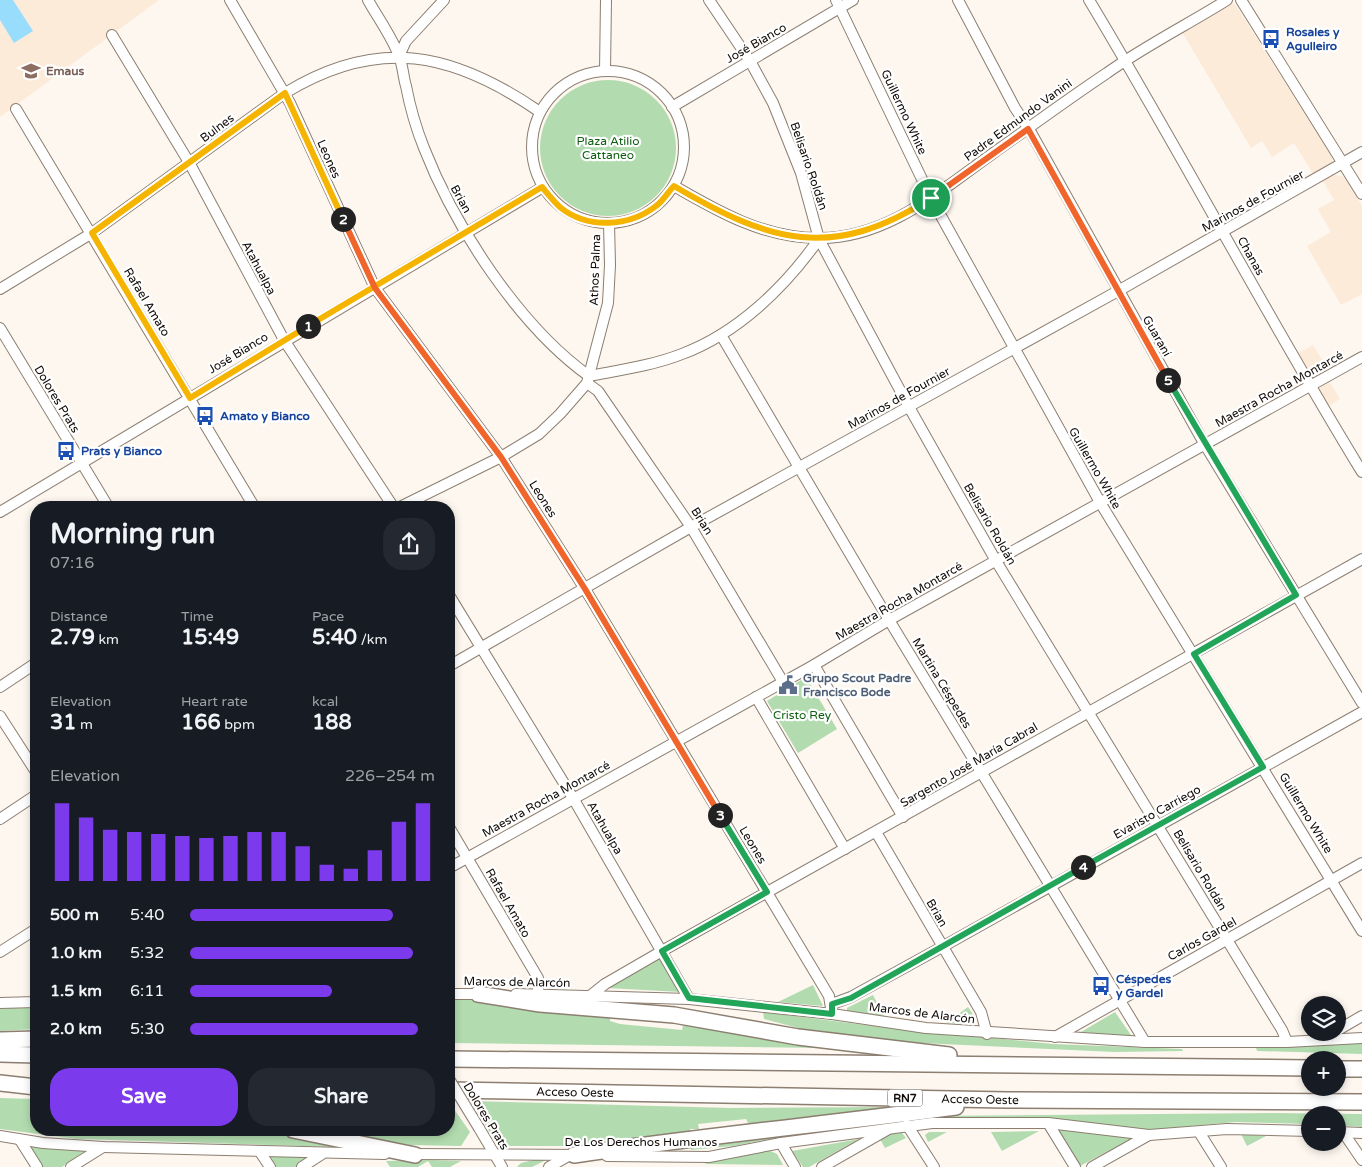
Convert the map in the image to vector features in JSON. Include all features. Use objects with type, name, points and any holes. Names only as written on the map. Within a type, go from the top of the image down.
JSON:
[{"type":"highway","points":[[478,994],[540,1004],[674,1015],[798,1037],[1005,1064]]},
{"type":"highway","points":[[0,1040],[30,1039]]},
{"type":"highway","points":[[0,1054],[30,1055]]},
{"type":"highway","points":[[455,1058],[1301,1068]]},
{"type":"highway","points":[[1346,1069],[1362,1069]]},
{"type":"highway","points":[[0,1082],[30,1084]]},
{"type":"highway","name":"Acceso Oeste","points":[[455,1090],[1007,1100],[1362,1102]]},
{"type":"highway","points":[[572,1155],[705,1136],[825,1124],[1007,1100]]},
{"type":"highway","points":[[323,1136],[415,1154]]},
{"type":"street","name":"Leones","points":[[230,0],[285,93],[375,288],[501,457],[585,589],[767,892],[832,1009]]},
{"type":"street","name":"Brian","points":[[368,0],[399,56],[410,103],[424,146],[445,196],[466,232],[502,284],[540,332],[588,380],[602,397],[691,527],[783,682]]},
{"type":"street","points":[[399,56],[406,41],[444,0]]},
{"type":"street","points":[[605,72],[606,0]]},
{"type":"street","name":"Belisario Roldán","points":[[709,0],[750,60],[773,103],[800,173],[819,238],[909,407],[996,561],[1282,1030],[1287,1042]]},
{"type":"street","name":"José Bianco","points":[[672,107],[839,4],[853,0]]},
{"type":"street","name":"Guaraní","points":[[958,0],[1014,108],[1028,129],[1205,445],[1362,702]]},
{"type":"street","name":"Chanas","points":[[1089,0],[1125,60],[1310,387],[1362,472]]},
{"type":"street","name":"Padre Edmundo Vanini","points":[[674,186],[734,219],[761,230],[790,236],[819,238],[876,227],[896,219],[931,198],[1125,60],[1227,0]]},
{"type":"street","points":[[1241,0],[1362,194]]},
{"type":"street","name":"Guillermo White","points":[[839,4],[931,198],[1100,504],[1194,654],[1362,931]]},
{"type":"street","name":"Atahualpa","points":[[112,35],[190,164],[284,340],[389,501]]},
{"type":"street","name":"Bulnes","points":[[0,289],[92,233],[190,164],[285,93],[305,81],[343,64],[399,56],[449,65],[469,72],[513,95],[540,112]]},
{"type":"street","points":[[605,72],[625,73],[643,80],[660,92],[672,107],[681,126],[684,146],[682,166],[674,186],[657,206],[634,219],[609,224],[583,220],[561,208],[542,187],[535,171],[531,151],[533,131],[540,112],[551,96],[567,83],[585,75],[605,72]]},
{"type":"street","name":"Rafael Amato","points":[[16,109],[251,501]]},
{"type":"street","name":"Marinos de Fournier","points":[[455,663],[691,527],[1118,292],[1362,152]]},
{"type":"street","name":"José Bianco","points":[[0,512],[542,187]]},
{"type":"street","name":"Athos Palma","points":[[588,380],[608,303],[610,265],[609,224]]},
{"type":"street","points":[[412,501],[501,457],[539,434],[560,414],[588,380],[683,354],[721,335],[750,315],[798,266],[819,238]]},
{"type":"street","name":"Dolores Prats","points":[[0,328],[105,501]]},
{"type":"street","name":"Martina Céspedes","points":[[721,335],[889,620],[1146,1042]]},
{"type":"street","name":"Maestra Rocha Montarcé","points":[[455,865],[675,740],[814,665],[889,620],[1362,357]]},
{"type":"street","name":"Sargento José María Cabral","points":[[590,996],[605,984],[662,951],[1362,558]]},
{"type":"street","name":"Atahualpa","points":[[455,605],[573,798],[689,998]]},
{"type":"street","points":[[814,665],[903,817]]},
{"type":"street","points":[[0,687],[30,667]]},
{"type":"street","points":[[756,697],[845,849]]},
{"type":"street","name":"Evaristo Carriego","points":[[832,1009],[1050,885],[1362,712]]},
{"type":"street","points":[[0,716],[30,763]]},
{"type":"street","points":[[0,819],[30,799]]},
{"type":"street","name":"Brian","points":[[876,832],[981,1012],[987,1034]]},
{"type":"street","name":"Rafael Amato","points":[[455,837],[538,978],[538,994]]},
{"type":"street","name":"Carlos Gardel","points":[[1055,1037],[1119,999],[1362,863]]},
{"type":"street","points":[[0,952],[30,933]]},
{"type":"street","name":"Marcos de Alarcón","points":[[455,994],[689,998],[832,1009],[926,1028],[987,1034],[1146,1042],[1306,1041]]},
{"type":"street","points":[[0,1003],[30,1002]]},
{"type":"street","points":[[1346,1025],[1362,1016]]},
{"type":"street","name":"Marcos de Alarcón","points":[[1346,1039],[1362,1038]]},
{"type":"street","name":"Dolores Prats","points":[[455,1089],[502,1167]]},
{"type":"street","points":[[1048,1123],[1075,1167]]},
{"type":"street","name":"De Los Derechos Humanos","points":[[0,1136],[20,1140],[103,1147],[322,1154],[494,1154],[646,1157],[709,1156],[780,1143],[907,1125],[1048,1123],[1149,1135],[1252,1129],[1301,1131]]},
{"type":"street","points":[[907,1125],[934,1167]]},
{"type":"street","points":[[822,1167],[892,1127]]},
{"type":"street","points":[[1199,1132],[1221,1167]]},
{"type":"street","points":[[1346,1132],[1362,1133]]},
{"type":"street","points":[[1092,1167],[1149,1135]]},
{"type":"street","points":[[20,1140],[37,1167]]},
{"type":"street","points":[[1346,1140],[1362,1160]]},
{"type":"street","points":[[780,1143],[795,1167]]},
{"type":"street","points":[[71,1167],[103,1147]]},
{"type":"street","points":[[260,1152],[270,1167]]},
{"type":"street","points":[[302,1167],[322,1154]]},
{"type":"street","points":[[549,1167],[572,1155]]},
{"type":"street","points":[[646,1157],[652,1167]]},
{"type":"shaded area","name":"Emaus","points":[[0,0],[159,0],[0,117]]},
{"type":"shaded area","points":[[1231,3],[1235,4],[1332,157],[1332,163],[1315,177],[1294,143],[1272,157],[1262,141],[1251,148],[1182,32]]},
{"type":"shaded area","points":[[1332,175],[1345,178],[1362,206],[1362,294],[1341,305],[1307,246],[1331,232],[1318,209],[1334,200],[1323,181]]},
{"type":"shaded area","points":[[1313,345],[1328,369],[1317,376],[1308,374],[1296,354]]},
{"type":"shaded area","points":[[1329,381],[1340,399],[1326,408],[1318,389]]},
{"type":"green space","name":"Plaza Atilio Cattaneo","points":[[608,80],[634,86],[656,100],[670,122],[676,148],[670,174],[656,196],[634,210],[608,216],[582,210],[560,196],[546,174],[540,148],[546,122],[560,100],[582,86]]},
{"type":"green space","name":"Cristo Rey","points":[[806,677],[837,729],[798,753],[767,701]]},
{"type":"green space","points":[[662,956],[681,992],[607,988]]},
{"type":"green space","points":[[813,985],[823,1006],[778,1002]]},
{"type":"green space","points":[[873,995],[884,1016],[847,1011],[847,1008]]},
{"type":"green space","points":[[455,998],[610,1015],[610,1021],[620,1024],[682,1030],[683,1025],[826,1045],[827,1048],[455,1043]]},
{"type":"green space","points":[[30,1006],[30,1029],[0,1031],[0,1007]]},
{"type":"green space","points":[[968,1007],[974,1016],[968,1024],[946,1023]]},
{"type":"green space","points":[[763,1012],[873,1026],[1053,1044],[1182,1049],[1183,1051],[1115,1052],[876,1041],[825,1035],[764,1019]]},
{"type":"green space","points":[[1115,1012],[1133,1038],[1081,1032]]},
{"type":"green space","points":[[1362,1043],[1362,1054],[1346,1054],[1346,1051],[1257,1051],[1256,1048]]},
{"type":"green space","points":[[0,1098],[30,1099],[30,1133],[0,1129]]},
{"type":"green space","points":[[471,1101],[731,1108],[887,1107],[887,1110],[750,1127],[746,1119],[698,1124],[699,1129],[690,1129],[691,1134],[572,1146],[498,1146]]},
{"type":"green space","points":[[455,1111],[470,1132],[461,1146],[410,1145],[351,1136],[455,1136]]},
{"type":"green space","points":[[1301,1113],[1301,1124],[1235,1122],[1149,1130],[1049,1119],[993,1117],[927,1119],[815,1131],[733,1146],[691,1150],[691,1148],[749,1135],[917,1116]]},
{"type":"green space","points":[[1346,1114],[1362,1114],[1362,1127],[1346,1126]]},
{"type":"green space","points":[[1058,1128],[1133,1138],[1080,1166]]},
{"type":"green space","points":[[1039,1131],[1002,1151],[991,1132]]},
{"type":"green space","points":[[929,1132],[947,1132],[928,1142],[925,1135]]},
{"type":"green space","points":[[893,1133],[902,1133],[906,1138],[885,1148],[880,1139]]},
{"type":"green space","points":[[1241,1134],[1266,1136],[1247,1146]]},
{"type":"green space","points":[[54,1136],[310,1136],[365,1148],[77,1139]]},
{"type":"green space","points":[[859,1139],[809,1167],[803,1167],[792,1151]]},
{"type":"green space","points":[[23,1144],[85,1151],[62,1167],[39,1167]]},
{"type":"green space","points":[[768,1150],[777,1154],[783,1165],[705,1164],[709,1159]]},
{"type":"green space","points":[[265,1155],[312,1157],[296,1167],[273,1167]]},
{"type":"green space","points":[[428,1160],[461,1161],[450,1167],[432,1167],[428,1161],[418,1167],[390,1167],[386,1161]]},
{"type":"green space","points":[[533,1160],[546,1160],[532,1167],[517,1167],[521,1163]]},
{"type":"water","points":[[0,0],[13,0],[33,31],[14,43],[0,20]]},
{"type":"place","name":"Rosales y Agulleiro","points":[[1271,39]]},
{"type":"place","name":"Emaus","points":[[31,71]]},
{"type":"place","name":"Amato y Bianco","points":[[205,416]]},
{"type":"place","name":"Prats y Bianco","points":[[66,451]]},
{"type":"place","name":"Grupo Scout Padre Francisco Bode","points":[[788,685]]},
{"type":"place","name":"Céspedes y Gardel","points":[[1101,986]]},
{"type":"route","points":[[931,198],[896,219],[876,227],[856,233],[819,238],[790,236],[761,230],[734,219],[674,186],[657,206],[634,219],[609,224],[583,220],[561,208],[542,187],[482,222],[375,288],[359,298],[284,340],[190,398],[92,233],[190,164],[285,93],[375,288],[501,457],[585,589],[767,892],[662,951],[689,998],[832,1014],[832,1004],[851,998],[942,948],[1050,885],[1263,767],[1194,654],[1296,595],[1205,445],[1028,129],[931,198]]}]
